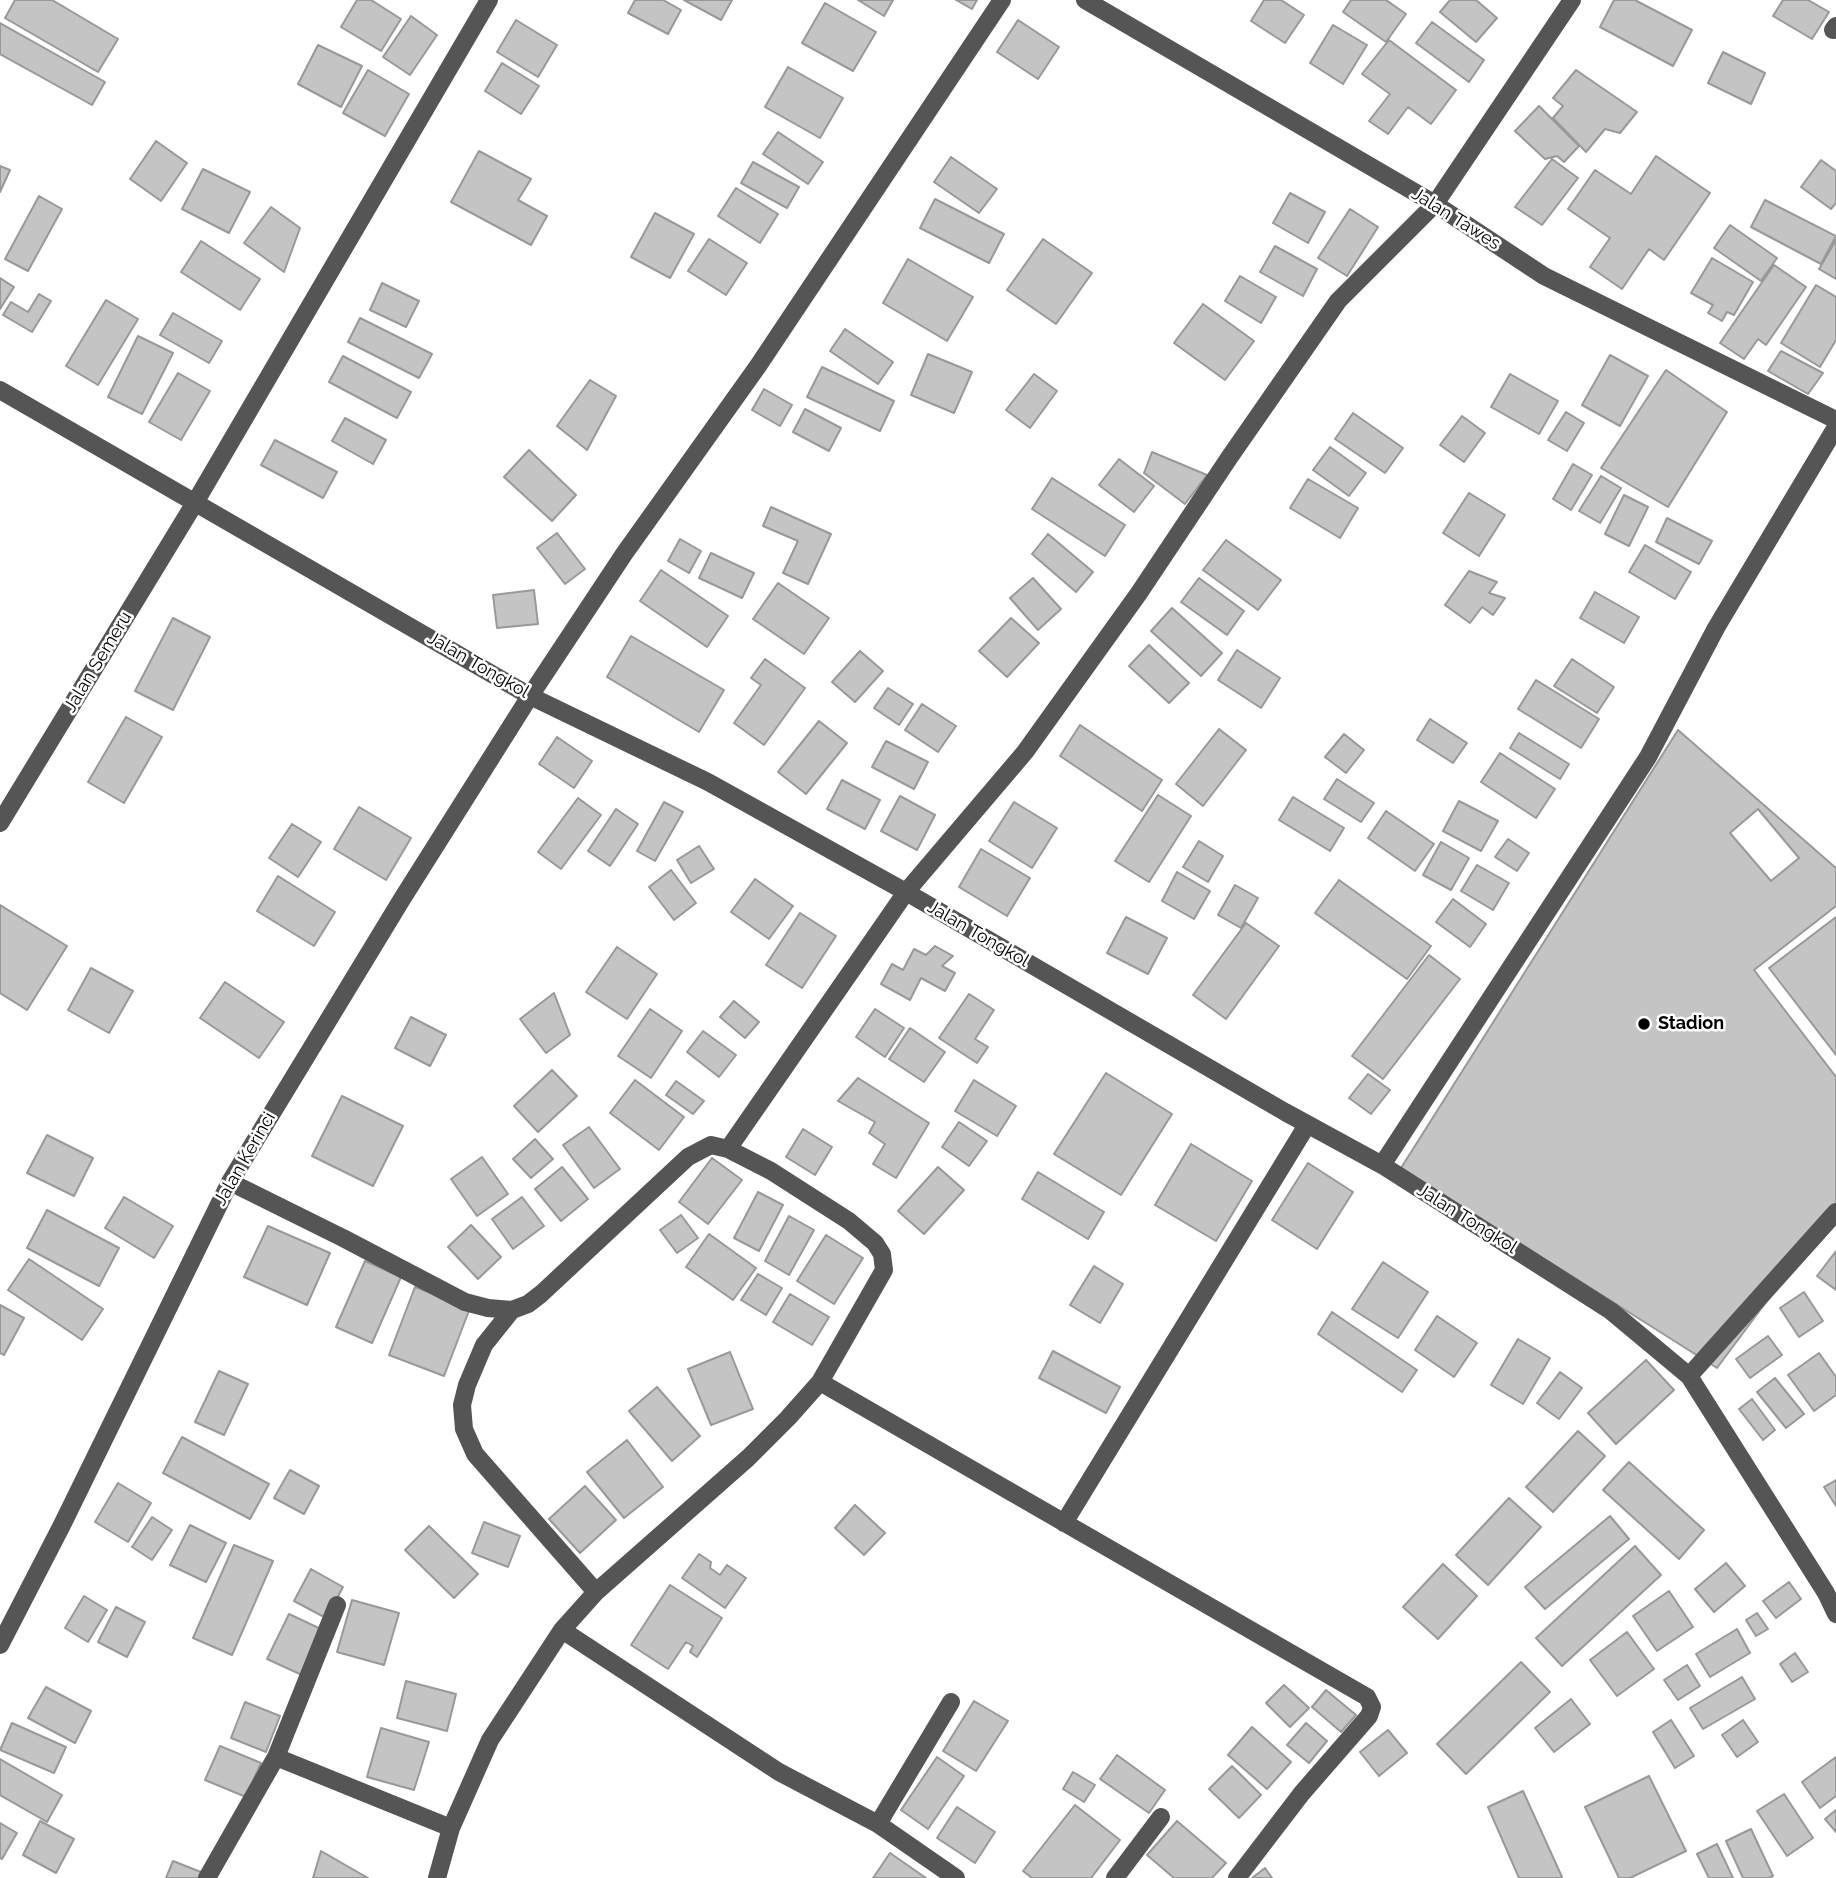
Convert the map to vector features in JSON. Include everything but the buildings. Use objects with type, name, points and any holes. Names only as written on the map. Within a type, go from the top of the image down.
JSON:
[{"type":"street","name":"Jalan Semeru","points":[[0,823],[196,501],[489,0]]},
{"type":"street","name":"Jalan Kerinci","points":[[0,1645],[62,1525],[230,1182],[530,696],[624,554],[758,366],[1002,0]]},
{"type":"street","name":"Jalan Tawes","points":[[1085,0],[1435,204],[1544,276],[1836,420]]},
{"type":"street","points":[[728,1149],[906,892],[1025,752],[1139,593],[1338,300],[1435,204],[1572,0]]},
{"type":"street","name":"Jalan Tongkol","points":[[0,390],[530,696],[708,782],[906,892],[1307,1125],[1382,1165],[1611,1311],[1689,1376],[1831,1591],[1836,1614]]},
{"type":"street","points":[[1382,1165],[1648,757],[1716,628],[1836,427]]},
{"type":"street","points":[[1064,1524],[1307,1125]]},
{"type":"street","points":[[230,1182],[465,1302],[488,1308],[512,1310],[528,1304],[688,1157],[711,1145],[728,1149],[771,1171],[849,1221],[875,1242],[882,1254],[884,1270],[820,1382],[748,1458],[596,1592],[562,1630],[490,1740],[451,1828],[437,1878]]},
{"type":"street","points":[[1689,1376],[1836,1212]]},
{"type":"street","points":[[512,1310],[484,1345],[467,1385],[461,1405],[464,1429],[475,1454],[596,1592]]},
{"type":"street","points":[[820,1382],[1367,1697],[1372,1707],[1368,1716],[1302,1793],[1237,1878]]},
{"type":"street","points":[[207,1878],[276,1757],[337,1605]]},
{"type":"street","points":[[562,1630],[779,1772],[878,1824],[956,1878]]},
{"type":"street","points":[[878,1824],[951,1702]]},
{"type":"street","points":[[276,1757],[451,1828]]},
{"type":"street","points":[[1115,1878],[1161,1817]]},
{"type":"place","name":"Stadion","points":[[1644,1024]]}]
